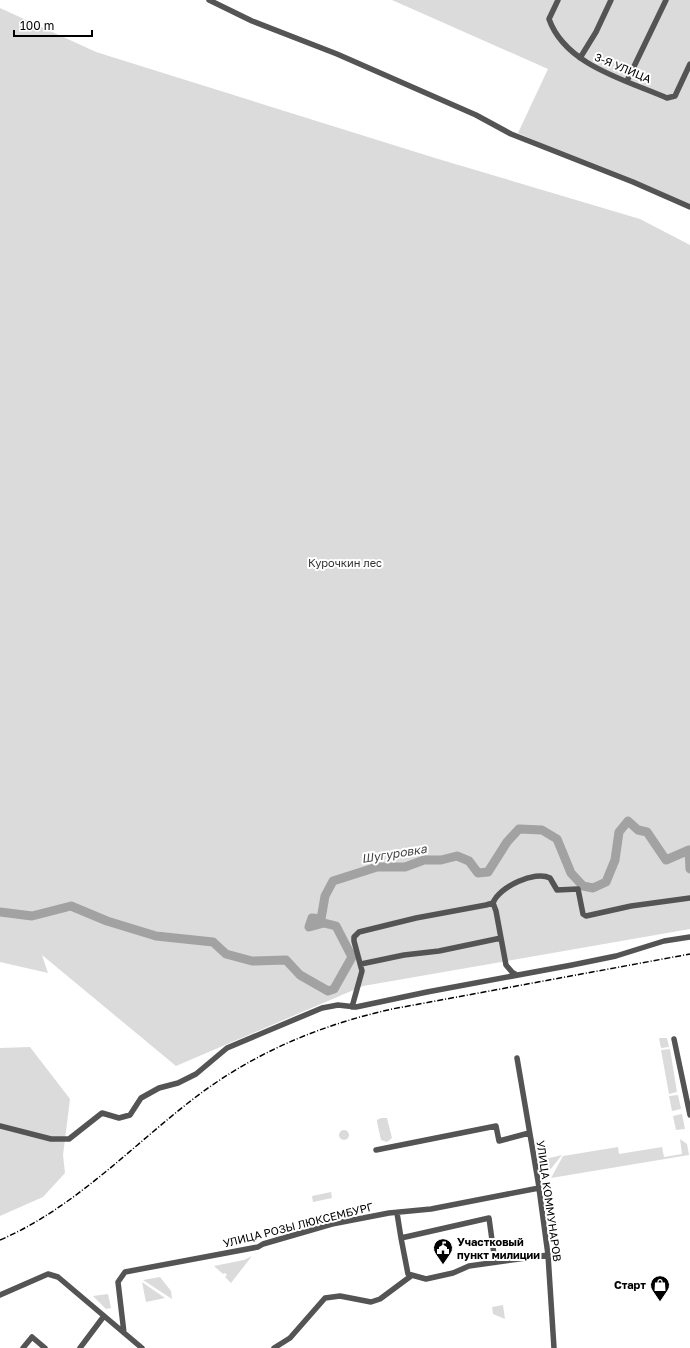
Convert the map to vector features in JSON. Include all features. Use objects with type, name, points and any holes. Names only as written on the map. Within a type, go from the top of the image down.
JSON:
[{"type":"street","points":[[209,0],[252,21],[337,54],[476,115],[511,134],[633,182],[690,207]]},
{"type":"street","name":"3-Я УЛИЦА","points":[[558,0],[549,19],[554,32],[570,50],[588,64],[667,98],[675,96],[690,64]]},
{"type":"street","points":[[580,58],[596,32],[611,0]]},
{"type":"street","points":[[627,80],[666,0]]},
{"type":"street","points":[[517,975],[506,965],[492,903],[497,894],[509,886],[531,878],[543,876],[550,878],[557,890],[578,889],[583,914],[586,916],[631,906],[690,898]]},
{"type":"street","points":[[352,1007],[362,971],[354,941],[354,937],[359,932],[416,918],[492,903]]},
{"type":"street","points":[[0,1126],[51,1139],[69,1139],[102,1113],[119,1118],[130,1115],[141,1098],[159,1088],[178,1083],[196,1074],[227,1048],[322,1008],[338,1005],[352,1007],[616,956],[664,941],[690,937]]},
{"type":"street","points":[[361,964],[404,955],[439,951],[501,938]]},
{"type":"street","points":[[674,1039],[690,1115]]},
{"type":"street","name":"УЛИЦА КОММУНАРОВ","points":[[517,1058],[539,1188],[548,1254],[554,1348]]},
{"type":"street","points":[[376,1150],[496,1126],[499,1141],[529,1133]]},
{"type":"street","name":"УЛИЦА РОЗЫ ЛЮКСЕМБУРГ","points":[[124,1332],[118,1282],[125,1272],[258,1247],[263,1244],[332,1224],[397,1212],[431,1209],[539,1188]]},
{"type":"street","points":[[397,1212],[406,1271],[411,1276],[426,1279],[453,1273],[469,1266],[548,1254]]},
{"type":"street","points":[[401,1238],[489,1218],[495,1262]]},
{"type":"street","points":[[0,1295],[6,1291],[48,1274],[58,1277],[142,1348]]},
{"type":"street","points":[[274,1348],[290,1338],[325,1298],[340,1296],[371,1302],[380,1299],[411,1276]]},
{"type":"street","points":[[80,1348],[104,1316]]},
{"type":"street","points":[[23,1348],[32,1337],[45,1348]]},
{"type":"green space","points":[[392,0],[690,0],[690,209],[518,133],[548,69]]},
{"type":"green space","name":"Курочкин лес","points":[[0,8],[96,52],[435,158],[640,219],[690,245],[690,929],[363,986],[176,1066],[42,955],[48,973],[0,962]]},
{"type":"green space","points":[[659,1038],[667,1038],[669,1047],[661,1048]]},
{"type":"green space","points":[[30,1047],[70,1099],[63,1155],[65,1173],[43,1197],[0,1216],[0,1048]]},
{"type":"green space","points":[[670,1049],[677,1092],[669,1094],[661,1050]]},
{"type":"green space","points":[[678,1095],[681,1109],[672,1111],[669,1096]]},
{"type":"green space","points":[[682,1114],[685,1129],[676,1130],[673,1116]]},
{"type":"green space","points":[[387,1118],[392,1138],[387,1142],[381,1140],[377,1120]]},
{"type":"green space","points":[[342,1130],[346,1130],[348,1131],[348,1139],[342,1140],[339,1137],[339,1133]]},
{"type":"green space","points":[[680,1139],[687,1144],[689,1155],[551,1178],[563,1156],[618,1147],[619,1154],[662,1147],[664,1157],[682,1154]]},
{"type":"green space","points":[[562,1155],[546,1175],[542,1176],[541,1160]]},
{"type":"green space","points":[[331,1192],[332,1198],[313,1202],[312,1196]]},
{"type":"green space","points":[[333,1217],[333,1220],[337,1219],[337,1223],[313,1227],[312,1221]]},
{"type":"green space","points":[[252,1256],[231,1283],[225,1277],[227,1275],[225,1273],[223,1274],[214,1266],[244,1260]]},
{"type":"green space","points":[[160,1277],[171,1291],[172,1299],[143,1280]]},
{"type":"green space","points":[[142,1282],[165,1298],[146,1302]]},
{"type":"green space","points":[[108,1294],[111,1308],[106,1309],[93,1296]]},
{"type":"green space","points":[[503,1305],[505,1319],[493,1314],[492,1307]]},
{"type":"waterway","name":"Шугуровка","points":[[0,912],[32,916],[71,906],[107,921],[156,936],[213,942],[226,954],[252,961],[286,960],[300,975],[328,991],[334,989],[352,957],[336,926],[324,923],[309,927],[312,918],[321,919],[325,896],[333,881],[377,867],[405,867],[424,860],[441,860],[457,856],[469,861],[478,873],[488,872],[507,842],[519,829],[542,830],[557,839],[571,873],[583,886],[593,888],[606,882],[615,860],[619,832],[628,821],[638,830],[647,832],[666,860],[689,850],[690,869]]},
{"type":"railway","points":[[0,1240],[26,1227],[75,1196],[165,1121],[211,1086],[235,1070],[284,1044],[337,1024],[392,1009],[690,954]]},
{"type":"place","name":"Участковый пункт милиции","points":[[443,1265]]},
{"type":"place","name":"Старт","points":[[660,1302]]}]
